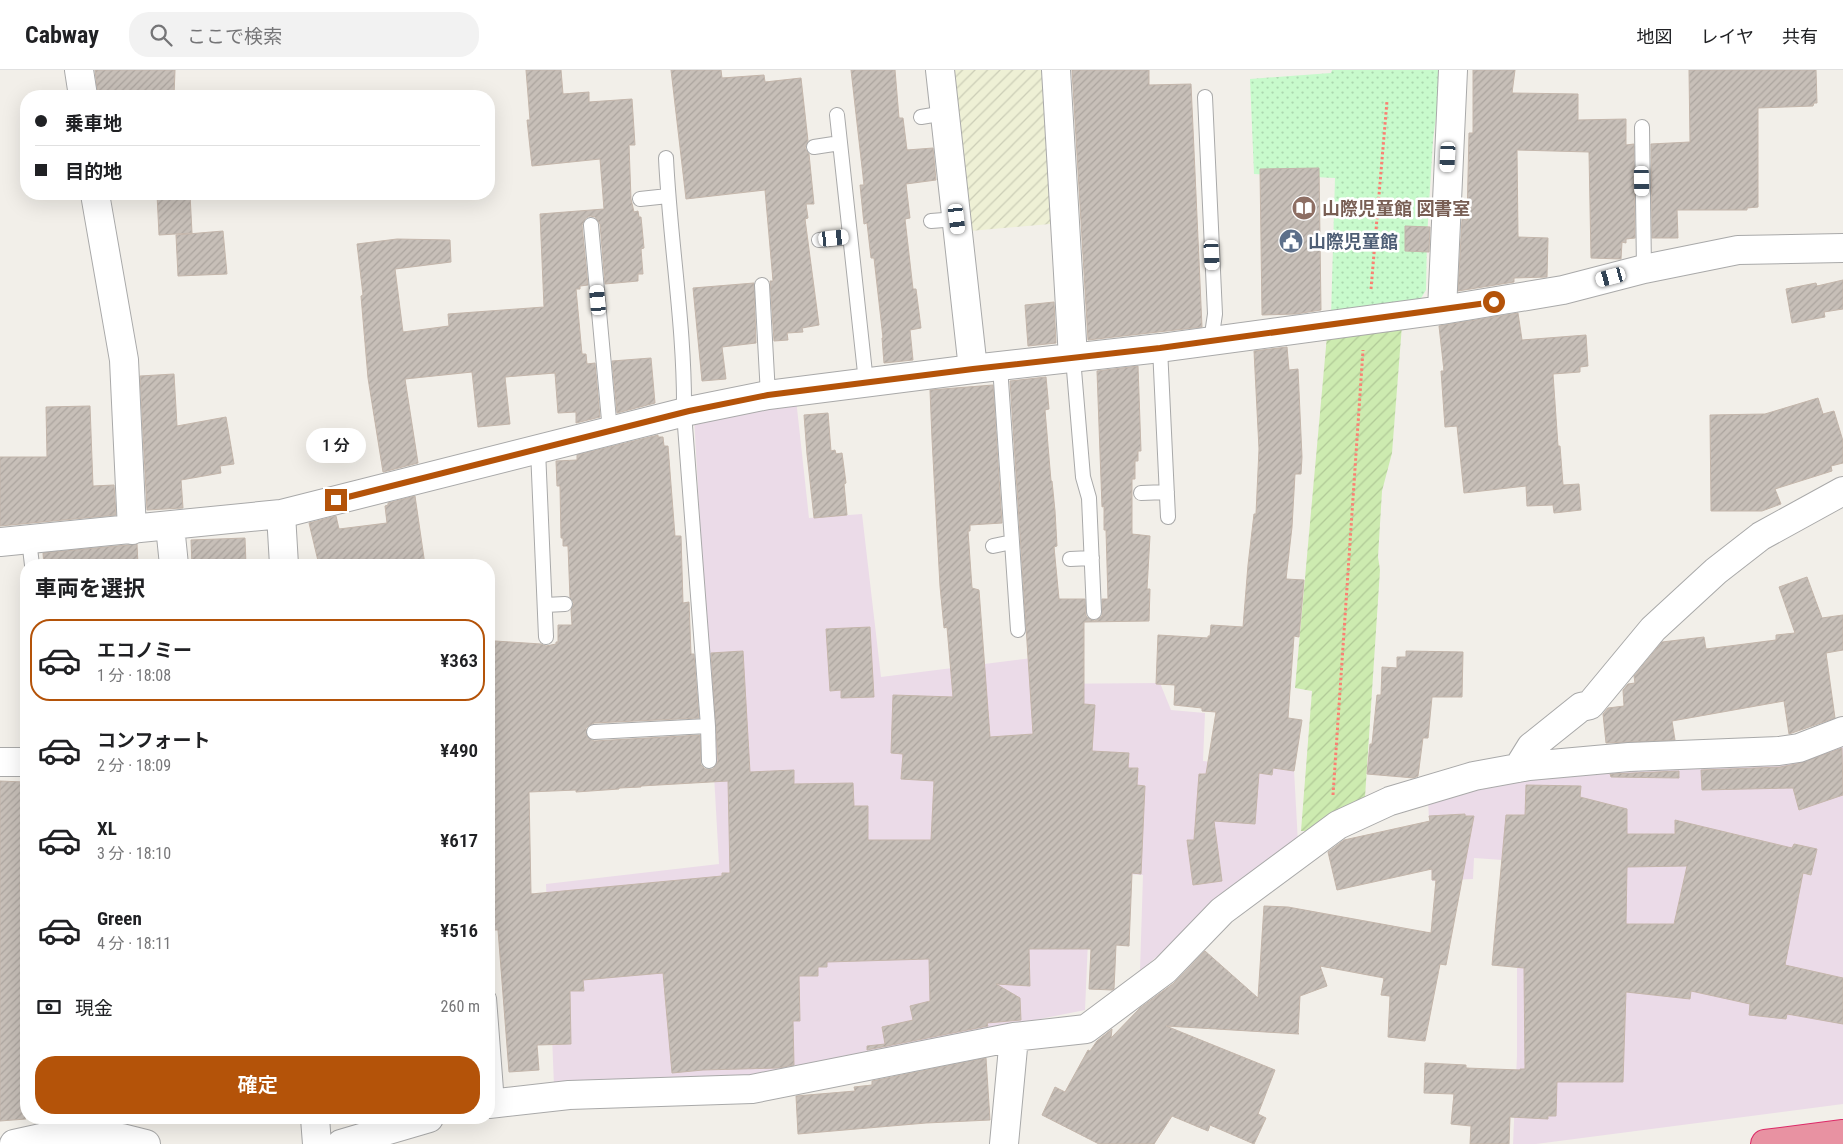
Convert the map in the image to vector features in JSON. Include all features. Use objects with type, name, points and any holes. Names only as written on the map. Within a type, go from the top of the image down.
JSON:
[{"type":"highway","points":[[1766,1144],[1843,1134]]},
{"type":"street","points":[[79,70],[81,90]]},
{"type":"street","points":[[940,70],[933,115],[944,220],[973,369]]},
{"type":"street","points":[[1056,70],[1073,358]]},
{"type":"street","points":[[1442,310],[1453,70]]},
{"type":"street","points":[[96,200],[124,360],[132,530]]},
{"type":"street","points":[[0,542],[30,552],[132,530],[281,514],[610,431],[768,395],[1160,348],[1442,310],[1563,290],[1644,269],[1738,250],[1843,248]]},
{"type":"street","points":[[1518,768],[1531,747],[1581,707],[1590,705],[1653,629],[1716,571],[1761,536],[1843,491]]},
{"type":"street","points":[[281,514],[284,559]]},
{"type":"street","points":[[170,526],[173,559]]},
{"type":"street","points":[[495,1103],[569,1095],[752,1089],[1014,1037],[1086,1029],[1164,970],[1222,911],[1338,825],[1390,801],[1474,776],[1518,768],[1629,757],[1779,751],[1799,748],[1843,731]]},
{"type":"street","points":[[0,762],[20,762]]},
{"type":"street","points":[[1004,1144],[1014,1037]]},
{"type":"street","points":[[315,1124],[317,1144]]},
{"type":"street","points":[[341,1144],[409,1124]]},
{"type":"street","points":[[14,1144],[60,1125],[73,1131],[122,1138],[146,1144]]},
{"type":"lane","points":[[1205,97],[1215,314],[1211,341]]},
{"type":"lane","points":[[837,115],[866,382]]},
{"type":"lane","points":[[1642,127],[1644,269]]},
{"type":"lane","points":[[814,147],[840,143]]},
{"type":"lane","points":[[666,158],[669,278],[685,376],[684,413],[708,726],[709,761]]},
{"type":"lane","points":[[640,199],[668,196]]},
{"type":"lane","points":[[591,225],[610,431]]},
{"type":"lane","points":[[819,240],[850,237]]},
{"type":"lane","points":[[762,285],[768,395]]},
{"type":"lane","points":[[1160,348],[1168,517]]},
{"type":"lane","points":[[1073,358],[1083,477],[1089,498],[1094,612]]},
{"type":"lane","points":[[1000,366],[1018,630]]},
{"type":"lane","points":[[538,450],[546,637]]},
{"type":"lane","points":[[1141,493],[1167,492]]},
{"type":"lane","points":[[993,546],[1012,542]]},
{"type":"lane","points":[[1070,558],[1092,558]]},
{"type":"lane","points":[[545,605],[565,604]]},
{"type":"lane","points":[[594,732],[708,726]]},
{"type":"path","points":[[1338,825],[1332,806],[1366,320],[1387,101]]},
{"type":"shaded area","points":[[796,399],[809,518],[862,514],[881,677],[1032,658],[1034,684],[1160,683],[1171,710],[1205,713],[1203,761],[1294,770],[1298,843],[1235,889],[1140,971],[1143,875],[1091,872],[1085,1010],[760,1075],[554,1086],[546,884],[719,864],[694,417]]},
{"type":"shaded area","points":[[1843,740],[1843,1104],[1536,1144],[1513,1144],[1517,1056],[1517,861],[1474,858],[1473,879],[1432,881],[1428,799],[1472,784]]},
{"type":"green space","points":[[953,70],[1043,70],[1050,224],[970,231]]},
{"type":"green space","points":[[1332,70],[1442,70],[1433,140],[1426,290],[1418,303],[1331,316],[1335,178],[1254,174],[1250,79],[1331,73]]},
{"type":"green space","points":[[1402,325],[1392,453],[1382,491],[1378,557],[1380,570],[1365,797],[1329,815],[1308,831],[1301,831],[1312,691],[1295,688],[1327,336]]},
{"type":"building","points":[[95,70],[175,70],[174,90],[97,90]]},
{"type":"building","points":[[526,70],[561,70],[563,94],[589,92],[589,102],[632,99],[635,145],[629,145],[631,199],[634,212],[638,211],[639,217],[641,217],[644,248],[641,249],[643,274],[638,274],[638,281],[605,284],[600,224],[595,217],[590,216],[586,218],[582,225],[588,285],[580,286],[580,289],[576,289],[582,354],[586,354],[587,364],[595,363],[600,417],[576,423],[576,412],[558,413],[555,373],[505,377],[510,424],[478,427],[472,372],[405,379],[418,463],[383,472],[368,378],[361,296],[363,295],[357,244],[397,239],[450,240],[451,262],[395,269],[403,332],[449,326],[448,314],[544,307],[540,214],[604,209],[600,159],[532,166],[527,120],[530,120]]},
{"type":"building","points":[[671,70],[721,70],[722,78],[764,75],[765,82],[801,78],[808,141],[805,148],[809,154],[814,204],[806,204],[808,218],[805,219],[819,325],[802,328],[803,332],[787,333],[788,340],[774,341],[770,281],[773,281],[765,190],[686,199]]},
{"type":"building","points":[[851,70],[895,70],[899,118],[903,118],[907,150],[933,148],[936,180],[906,184],[910,218],[905,219],[913,289],[916,289],[921,328],[910,330],[913,360],[884,363],[874,258],[871,258],[867,223],[864,224],[860,185],[864,185]]},
{"type":"building","points":[[1072,70],[1149,70],[1149,85],[1191,84],[1202,327],[1088,340]]},
{"type":"building","points":[[1473,70],[1515,70],[1512,93],[1578,94],[1578,120],[1626,119],[1626,145],[1634,144],[1635,238],[1626,239],[1626,243],[1622,242],[1621,259],[1591,258],[1589,152],[1517,150],[1518,237],[1548,238],[1547,277],[1514,278],[1514,282],[1458,291],[1462,219],[1467,220],[1469,133],[1473,133]]},
{"type":"building","points":[[1689,70],[1816,70],[1817,103],[1814,103],[1813,106],[1758,108],[1758,207],[1747,208],[1747,210],[1677,210],[1678,238],[1652,238],[1651,144],[1690,142]]},
{"type":"building","name":"山際児童館","points":[[1319,168],[1321,310],[1296,314],[1262,315],[1260,169]]},
{"type":"building","points":[[157,200],[190,200],[192,233],[159,235]]},
{"type":"building","points":[[1405,226],[1430,227],[1429,252],[1405,251]]},
{"type":"building","points":[[223,231],[227,274],[178,276],[176,235]]},
{"type":"building","points":[[1843,280],[1843,309],[1824,312],[1825,317],[1792,323],[1786,289],[1816,283],[1817,286]]},
{"type":"building","points":[[754,283],[756,343],[722,347],[726,379],[702,381],[693,288]]},
{"type":"building","points":[[1054,302],[1056,343],[1028,346],[1025,305]]},
{"type":"building","points":[[1518,313],[1522,340],[1586,335],[1588,366],[1580,367],[1580,372],[1553,374],[1563,485],[1579,484],[1581,510],[1554,513],[1553,505],[1527,506],[1526,486],[1464,493],[1457,426],[1445,427],[1441,371],[1444,371],[1439,326]]},
{"type":"building","points":[[1287,347],[1289,370],[1298,369],[1302,457],[1301,474],[1295,474],[1292,527],[1286,579],[1304,580],[1299,637],[1294,636],[1288,718],[1302,720],[1294,771],[1273,768],[1272,775],[1259,773],[1255,824],[1214,821],[1222,881],[1193,885],[1187,840],[1194,840],[1199,774],[1206,774],[1216,712],[1202,711],[1202,708],[1174,705],[1175,685],[1156,684],[1158,635],[1208,638],[1211,625],[1243,627],[1248,565],[1254,514],[1256,514],[1259,449],[1254,351]]},
{"type":"building","points":[[651,358],[655,403],[617,413],[612,361]]},
{"type":"building","points":[[1138,366],[1141,451],[1138,451],[1138,461],[1135,461],[1135,479],[1132,479],[1132,534],[1150,536],[1147,589],[1150,589],[1149,621],[1084,622],[1084,704],[1095,705],[1092,751],[1129,753],[1128,768],[1138,768],[1137,785],[1145,786],[1141,874],[1132,873],[1129,946],[1116,945],[1114,989],[1089,989],[1091,949],[1029,949],[1030,986],[996,984],[1020,998],[1021,1020],[987,1023],[988,1026],[867,1050],[867,1046],[885,1044],[882,1027],[913,1020],[910,1006],[930,1001],[929,959],[827,962],[827,967],[818,967],[818,976],[799,976],[800,1021],[793,1021],[794,1065],[779,1068],[703,1070],[672,1073],[663,973],[583,980],[584,991],[570,991],[571,1044],[537,1045],[539,1070],[509,1072],[498,930],[495,930],[495,641],[541,644],[546,646],[556,644],[558,642],[558,625],[572,625],[571,610],[574,603],[570,598],[568,546],[563,546],[563,538],[561,538],[560,486],[557,486],[556,461],[577,460],[577,455],[658,435],[658,437],[663,437],[664,446],[668,446],[675,536],[681,536],[683,603],[689,602],[691,654],[694,654],[699,718],[594,723],[586,728],[587,737],[594,741],[700,735],[701,765],[705,769],[713,769],[718,761],[711,653],[743,651],[750,772],[794,770],[794,784],[853,783],[854,806],[868,806],[868,840],[931,840],[934,781],[901,779],[903,754],[891,753],[893,695],[953,697],[947,627],[944,628],[940,586],[930,390],[993,385],[1002,523],[970,525],[970,531],[968,531],[972,588],[979,590],[990,737],[1033,734],[1010,381],[1046,377],[1049,409],[1045,410],[1055,511],[1057,546],[1054,547],[1059,599],[1085,599],[1086,616],[1095,621],[1102,616],[1102,599],[1108,599],[1106,530],[1104,530],[1104,506],[1102,507],[1097,371]],"holes":[[[728,781],[730,873],[722,873],[722,876],[531,894],[529,792],[576,790],[576,792]]]},
{"type":"building","points":[[174,374],[177,426],[226,417],[234,464],[220,466],[221,473],[181,480],[183,508],[147,510],[140,376]]},
{"type":"building","points":[[1818,398],[1823,414],[1834,411],[1843,441],[1843,463],[1831,466],[1832,471],[1775,489],[1781,504],[1762,511],[1711,511],[1710,415],[1765,414]]},
{"type":"building","points":[[90,406],[93,486],[114,485],[116,515],[0,526],[0,457],[47,457],[46,407]]},
{"type":"building","points":[[828,413],[831,451],[835,450],[836,454],[842,453],[846,483],[844,484],[847,515],[814,518],[804,415]]},
{"type":"building","points":[[415,496],[424,559],[318,559],[309,523],[336,516],[339,529],[387,523],[385,506],[388,503]]},
{"type":"building","points":[[245,538],[246,559],[192,559],[191,540]]},
{"type":"building","points":[[137,544],[138,559],[44,559],[43,553]]},
{"type":"building","points":[[1807,577],[1822,618],[1843,615],[1843,650],[1826,653],[1835,718],[1789,734],[1784,701],[1672,721],[1675,740],[1606,743],[1603,714],[1608,708],[1624,706],[1623,690],[1628,684],[1635,683],[1634,676],[1662,642],[1704,637],[1706,649],[1776,640],[1776,635],[1795,633],[1779,587]]},
{"type":"building","points":[[870,627],[874,697],[841,698],[841,690],[830,691],[826,629]]},
{"type":"building","points":[[1406,651],[1463,652],[1462,697],[1432,697],[1428,738],[1423,738],[1418,776],[1414,778],[1367,774],[1377,695],[1381,695],[1382,667],[1397,668],[1397,657],[1406,657]]},
{"type":"building","points":[[1842,748],[1843,795],[1799,810],[1793,788],[1702,790],[1701,770],[1780,767],[1801,763]]},
{"type":"building","points":[[1679,771],[1679,778],[1611,777],[1610,774]]},
{"type":"building","points":[[0,781],[20,782],[20,1119],[0,1121]]},
{"type":"building","points":[[1526,785],[1581,786],[1580,797],[1627,809],[1627,834],[1675,834],[1675,820],[1792,848],[1794,844],[1817,849],[1811,875],[1803,873],[1785,965],[1843,978],[1843,1024],[1787,1014],[1786,1019],[1749,1015],[1750,1004],[1691,991],[1690,999],[1626,992],[1623,1082],[1557,1082],[1556,1116],[1548,1116],[1548,1119],[1510,1117],[1509,1144],[1470,1144],[1471,1126],[1451,1124],[1454,1094],[1424,1093],[1425,1063],[1466,1065],[1466,1068],[1525,1069],[1524,968],[1492,965],[1506,815],[1525,815]],"holes":[[[1687,866],[1674,924],[1626,924],[1627,867]]]},
{"type":"building","points":[[1465,814],[1465,816],[1474,816],[1446,965],[1440,964],[1425,1041],[1388,1037],[1390,996],[1381,995],[1384,978],[1320,966],[1327,986],[1300,996],[1299,1034],[1166,1026],[1275,1070],[1258,1114],[1266,1118],[1254,1144],[1210,1125],[1208,1131],[1172,1116],[1154,1144],[1099,1144],[1042,1115],[1055,1087],[1065,1092],[1088,1050],[1090,1051],[1097,1041],[1112,1029],[1111,1038],[1140,1008],[1174,983],[1205,951],[1258,998],[1264,906],[1288,907],[1431,933],[1436,880],[1432,880],[1432,869],[1337,890],[1328,852],[1344,840],[1430,821],[1429,816]]},
{"type":"building","points":[[986,1058],[990,1120],[926,1123],[798,1134],[796,1096],[855,1091],[854,1087],[872,1085],[872,1081]]},
{"type":"place","name":"山際児童館 図書室","points":[[1304,208]]},
{"type":"place","name":"山際児童館","points":[[1291,241]]},
{"type":"route","points":[[336,500],[689,411],[768,395],[1160,348],[1494,302]]}]
